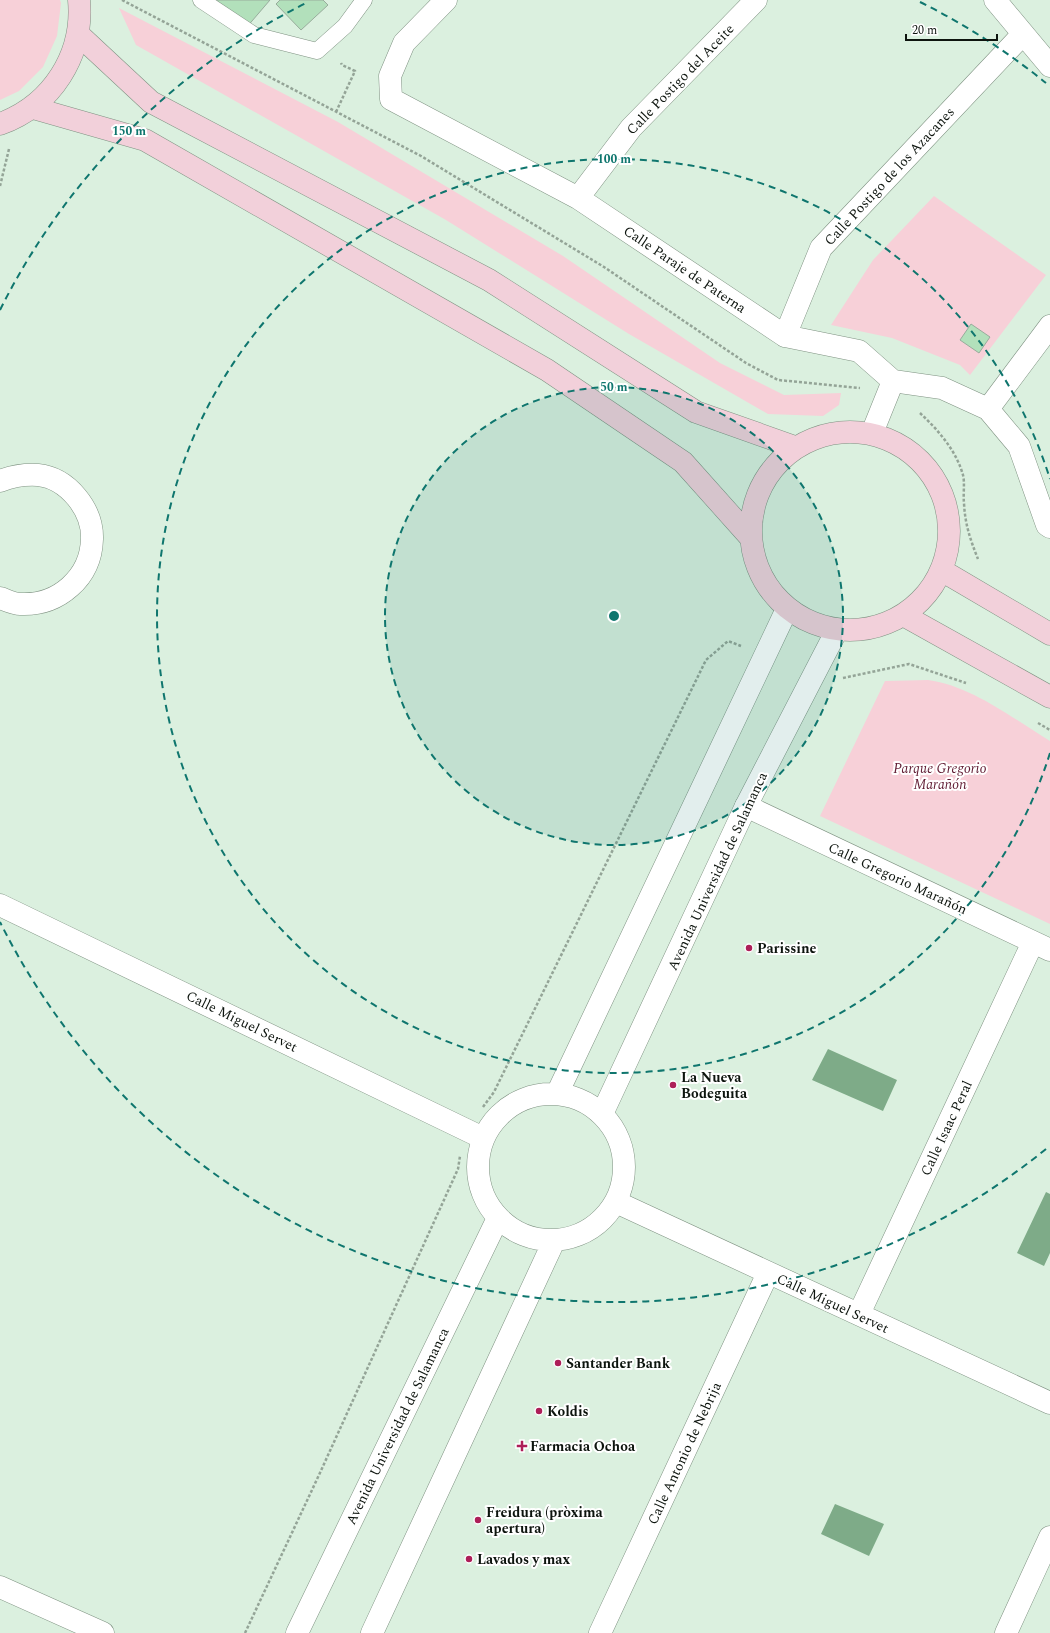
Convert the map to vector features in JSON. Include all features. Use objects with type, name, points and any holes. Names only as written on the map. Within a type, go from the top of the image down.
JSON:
[{"type":"main road","points":[[0,124],[17,118],[33,108],[62,75],[78,34],[79,0]]},
{"type":"main road","points":[[78,34],[151,102],[489,280],[696,412],[795,447]]},
{"type":"main road","points":[[33,108],[145,140],[546,370],[683,462],[750,537]]},
{"type":"main road","points":[[835,432],[872,433],[897,442],[925,465],[943,495],[950,538],[941,570],[927,593],[903,615],[869,629],[836,630],[808,622],[787,609],[759,574],[750,537],[754,501],[768,473],[795,447],[835,432]]},
{"type":"main road","points":[[941,570],[1050,634]]},
{"type":"main road","points":[[903,615],[1050,697]]},
{"type":"street","name":"Calle Paraje de Paterna","points":[[446,0],[404,43],[390,76],[391,99],[578,198],[785,336],[859,351],[890,386]]},
{"type":"street","name":"Calle Postigo del Aceite","points":[[578,198],[631,128],[756,0]]},
{"type":"street","points":[[995,0],[1050,66]]},
{"type":"street","points":[[1023,34],[1050,46]]},
{"type":"street","name":"Calle Postigo de los Azacanes","points":[[785,336],[821,248],[1023,34]]},
{"type":"street","points":[[988,408],[1050,326]]},
{"type":"street","points":[[872,433],[890,386],[942,388],[988,408],[1019,446],[1047,525],[1050,527]]},
{"type":"street","points":[[0,481],[18,475],[40,475],[61,483],[78,498],[89,517],[93,539],[89,561],[78,580],[62,595],[41,603],[19,604],[0,598]]},
{"type":"street","points":[[557,1094],[787,609]]},
{"type":"street","name":"Avenida Universidad de Salamanca","points":[[602,1114],[746,806],[836,630]]},
{"type":"street","name":"Calle Gregorio Marañón","points":[[746,806],[1041,946]]},
{"type":"street","name":"Calle Miguel Servet","points":[[0,905],[483,1138]]},
{"type":"street","name":"Calle Isaac Peral","points":[[859,1314],[1041,946]]},
{"type":"street","points":[[557,1094],[581,1100],[602,1114],[617,1135],[624,1160],[623,1181],[616,1202],[596,1226],[573,1238],[554,1243],[518,1233],[498,1218],[482,1193],[477,1163],[483,1138],[495,1119],[513,1104],[533,1096],[557,1094]]},
{"type":"street","name":"Calle Miguel Servet","points":[[616,1202],[1050,1403]]},
{"type":"street","name":"Avenida Universidad de Salamanca","points":[[297,1633],[498,1218]]},
{"type":"street","points":[[372,1633],[554,1243]]},
{"type":"street","name":"Calle Antonio de Nebrija","points":[[600,1633],[768,1273]]},
{"type":"street","points":[[1006,1633],[1050,1537]]},
{"type":"street","points":[[0,1587],[103,1633]]},
{"type":"lane","points":[[201,0],[254,35],[317,51],[345,26],[364,0]]},
{"type":"path","points":[[122,0],[421,156],[604,267],[746,363],[778,380],[890,386],[938,430],[954,456],[963,476],[967,530],[979,562]]},
{"type":"path","points":[[336,112],[355,71],[342,65]]},
{"type":"green space","points":[[0,0],[60,0],[61,3],[57,36],[43,67],[19,91],[0,100]]},
{"type":"green space","points":[[119,8],[338,122],[563,256],[720,363],[784,395],[841,393],[839,405],[823,416],[768,414],[629,334],[446,220],[136,45]]},
{"type":"green space","points":[[934,196],[1046,275],[970,375],[960,365],[892,338],[831,325],[873,260]]},
{"type":"green space","name":"Parque Gregorio Marañón","points":[[928,680],[944,683],[976,696],[1050,741],[1050,924],[820,816],[885,681]]},
{"type":"shaded area","points":[[828,1049],[897,1080],[883,1111],[812,1080]]},
{"type":"shaded area","points":[[1046,1192],[1050,1194],[1050,1253],[1044,1266],[1017,1253]]},
{"type":"shaded area","points":[[835,1504],[884,1524],[869,1556],[821,1534]]},
{"type":"building","points":[[214,0],[270,0],[246,28]]},
{"type":"building","points":[[280,0],[323,0],[328,5],[301,30],[276,4]]},
{"type":"building","points":[[971,324],[990,337],[979,353],[960,340]]},
{"type":"place","name":"Parissine","points":[[749,948]]},
{"type":"place","name":"La Nueva Bodeguita","points":[[673,1085]]},
{"type":"place","name":"Santander Bank","points":[[558,1363]]},
{"type":"place","name":"Koldis","points":[[539,1411]]},
{"type":"place","name":"Farmacia Ochoa","points":[[522,1446]]},
{"type":"place","name":"Freidura (pròxima apertura)","points":[[478,1520]]},
{"type":"place","name":"Lavados y max","points":[[469,1559]]}]
